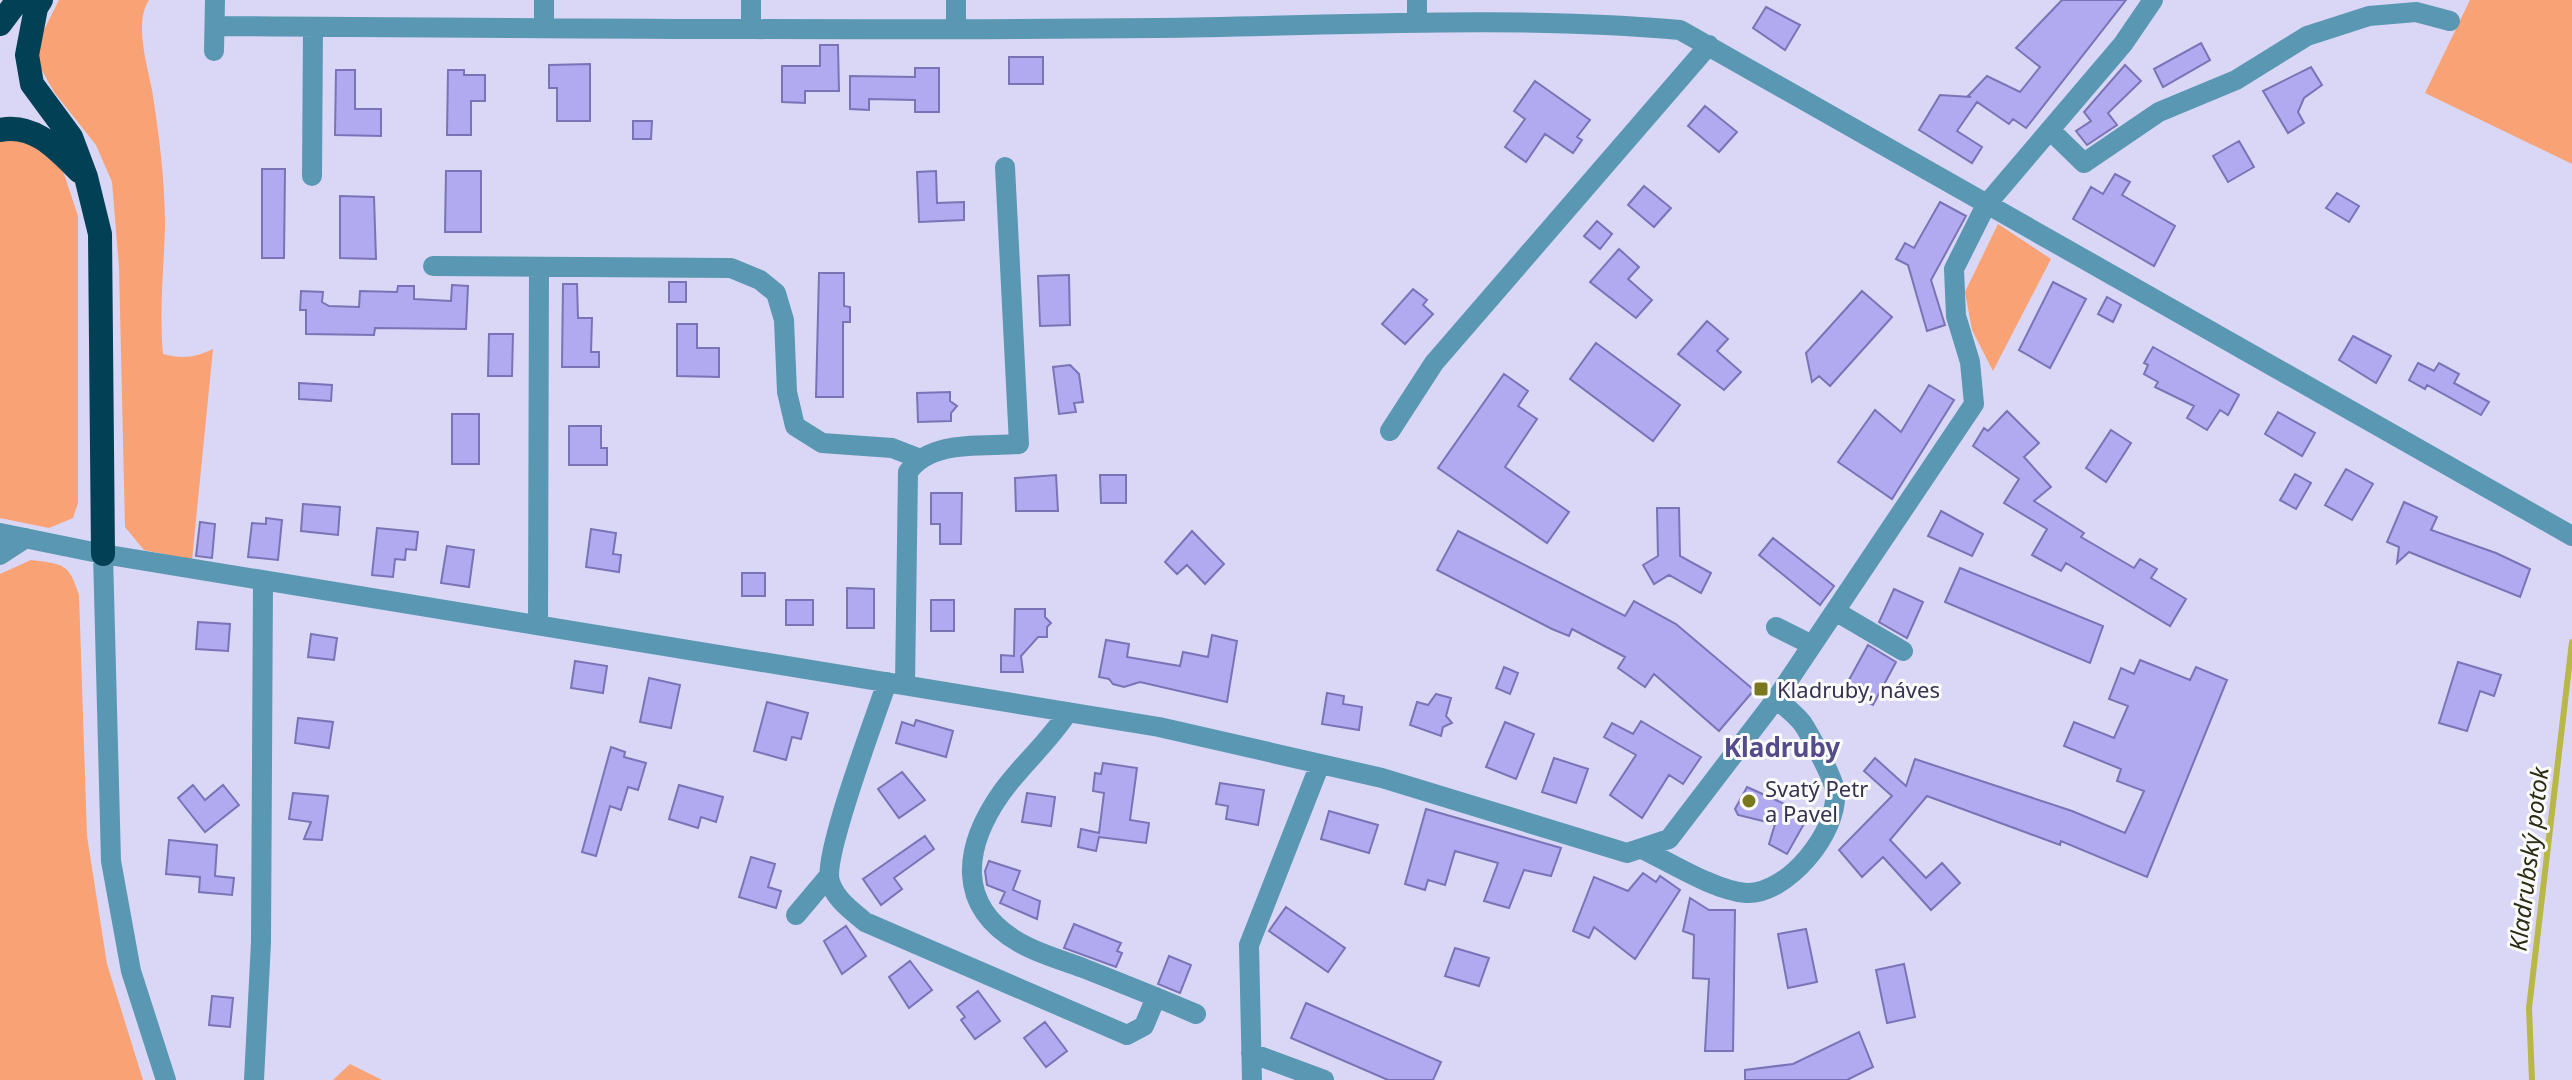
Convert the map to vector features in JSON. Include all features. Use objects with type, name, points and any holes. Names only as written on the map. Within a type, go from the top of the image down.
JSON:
[{"type":"highway","points":[[0,24],[18,0]]},
{"type":"highway","points":[[41,0],[36,8],[27,55],[32,84],[71,137],[86,177],[100,234],[103,554]]},
{"type":"highway","points":[[0,130],[31,132],[50,142],[86,177]]},
{"type":"street","points":[[214,51],[215,0]]},
{"type":"street","points":[[544,0],[544,26]]},
{"type":"street","points":[[751,0],[751,27]]},
{"type":"street","points":[[956,0],[956,28]]},
{"type":"street","points":[[1417,0],[1417,22]]},
{"type":"street","points":[[0,533],[263,581],[1159,727],[1382,778],[1627,853],[1644,850],[1669,839],[1776,699],[1974,404],[1970,362],[1956,316],[1954,269],[1986,205],[2123,44],[2153,0]]},
{"type":"street","points":[[2050,130],[2084,163],[2159,112],[2236,80],[2307,36],[2369,16],[2416,12],[2450,21]]},
{"type":"street","points":[[216,26],[956,28],[1417,22],[1624,25],[1680,30],[1986,205],[2570,530]]},
{"type":"street","points":[[312,176],[313,27]]},
{"type":"street","points":[[1390,431],[1434,363],[1709,45]]},
{"type":"street","points":[[796,915],[828,877],[834,846],[896,683],[908,472],[918,458],[936,450],[1019,444],[1005,167]]},
{"type":"street","points":[[433,266],[731,268],[760,280],[776,293],[784,320],[787,392],[795,426],[822,443],[892,448],[918,458]]},
{"type":"street","points":[[538,625],[539,267]]},
{"type":"street","points":[[0,555],[26,538]]},
{"type":"street","points":[[103,554],[111,861],[131,971],[166,1080]]},
{"type":"street","points":[[254,1080],[261,942],[263,581]]},
{"type":"street","points":[[1835,611],[1903,651]]},
{"type":"street","points":[[1776,627],[1812,645]]},
{"type":"street","points":[[1644,850],[1742,893],[1760,892],[1780,885],[1806,859],[1828,827],[1835,790],[1802,723],[1776,699]]},
{"type":"street","points":[[1068,712],[1054,734],[1001,793],[977,841],[970,874],[973,894],[986,916],[1019,943],[1196,1014]]},
{"type":"street","points":[[1252,1080],[1249,945],[1320,764]]},
{"type":"street","points":[[828,877],[836,897],[865,922],[1127,1035],[1144,1026],[1156,997]]},
{"type":"street","points":[[1251,1053],[1324,1080]]},
{"type":"shaded area","points":[[59,0],[149,0],[142,20],[142,32],[164,191],[163,354],[188,357],[213,349],[192,560],[144,550],[125,527],[119,267],[112,182],[96,145],[54,92],[40,67],[37,44]]},
{"type":"shaded area","points":[[2470,0],[2572,0],[2572,164],[2425,93]]},
{"type":"shaded area","points":[[8,136],[37,148],[63,171],[78,216],[78,503],[73,518],[49,528],[0,518],[0,139]]},
{"type":"shaded area","points":[[1998,224],[2051,259],[1993,371],[1972,330],[1965,292]]},
{"type":"shaded area","points":[[31,560],[63,567],[72,577],[79,595],[87,836],[107,964],[143,1080],[0,1080],[0,574]]},
{"type":"shaded area","points":[[350,1064],[382,1080],[333,1080]]},
{"type":"building","points":[[2062,0],[2126,0],[2026,128],[2013,119],[2009,124],[1977,102],[1957,131],[1982,147],[1972,163],[1919,130],[1940,95],[1971,97],[1968,96],[1987,76],[2020,92],[2040,67],[2016,48]]},
{"type":"building","points":[[1766,7],[1800,25],[1785,50],[1753,28]]},
{"type":"building","points":[[2201,43],[2210,60],[2163,87],[2154,69]]},
{"type":"building","points":[[820,45],[838,45],[839,91],[805,91],[805,103],[782,102],[782,66],[820,66]]},
{"type":"building","points":[[1009,57],[1043,57],[1043,84],[1009,84]]},
{"type":"building","points":[[590,64],[590,121],[557,121],[557,88],[549,88],[549,65]]},
{"type":"building","points":[[2125,65],[2141,81],[2108,113],[2117,125],[2087,145],[2076,131],[2091,121],[2084,112]]},
{"type":"building","points":[[2311,67],[2322,85],[2304,98],[2298,112],[2304,123],[2288,133],[2263,91]]},
{"type":"building","points":[[915,68],[939,68],[939,112],[915,112],[915,100],[869,99],[869,110],[850,109],[850,76],[915,77]]},
{"type":"building","points":[[336,70],[355,70],[355,109],[381,109],[381,136],[335,135]]},
{"type":"building","points":[[448,70],[464,70],[464,75],[485,75],[485,101],[471,101],[471,135],[447,135]]},
{"type":"building","points":[[1535,81],[1590,120],[1577,137],[1582,140],[1573,153],[1545,134],[1526,162],[1505,147],[1525,119],[1514,111]]},
{"type":"building","points":[[1705,106],[1737,132],[1719,152],[1688,126]]},
{"type":"building","points":[[633,121],[652,121],[651,139],[633,139]]},
{"type":"building","points":[[2239,141],[2254,167],[2228,182],[2213,156]]},
{"type":"building","points":[[262,169],[285,169],[284,258],[262,258]]},
{"type":"building","points":[[446,171],[481,171],[481,232],[445,232]]},
{"type":"building","points":[[936,171],[937,203],[964,202],[964,220],[919,222],[917,172]]},
{"type":"building","points":[[2115,174],[2130,182],[2122,195],[2175,226],[2154,266],[2073,219],[2091,187],[2103,194]]},
{"type":"building","points":[[1644,186],[1671,208],[1654,227],[1628,205]]},
{"type":"building","points":[[2337,193],[2359,206],[2349,222],[2326,208]]},
{"type":"building","points":[[340,196],[374,197],[376,259],[340,258]]},
{"type":"building","points":[[1940,202],[1966,216],[1931,280],[1945,325],[1927,331],[1908,265],[1896,259],[1905,243],[1914,248]]},
{"type":"building","points":[[1597,221],[1612,234],[1600,249],[1584,236]]},
{"type":"building","points":[[1619,249],[1639,267],[1628,279],[1652,300],[1636,318],[1590,282]]},
{"type":"building","points":[[819,273],[844,273],[844,306],[850,307],[850,322],[843,322],[843,397],[816,397]]},
{"type":"building","points":[[1069,275],[1070,325],[1040,326],[1038,276]]},
{"type":"building","points":[[669,282],[686,282],[686,302],[669,302]]},
{"type":"building","points":[[2053,282],[2086,299],[2050,368],[2019,350]]},
{"type":"building","points":[[563,284],[577,284],[578,318],[592,318],[591,352],[599,352],[599,367],[562,367]]},
{"type":"building","points":[[452,285],[468,286],[466,329],[375,328],[374,335],[306,334],[306,310],[300,310],[301,291],[323,292],[322,302],[329,306],[359,307],[360,291],[397,292],[398,286],[414,286],[414,299],[451,301]]},
{"type":"building","points":[[1413,289],[1427,300],[1423,305],[1433,314],[1405,344],[1382,324]]},
{"type":"building","points":[[1862,291],[1892,317],[1830,386],[1819,376],[1812,382],[1806,353]]},
{"type":"building","points":[[2107,297],[2121,305],[2113,322],[2098,314]]},
{"type":"building","points":[[1707,321],[1728,339],[1717,351],[1741,372],[1724,390],[1678,354]]},
{"type":"building","points":[[677,324],[697,324],[697,348],[719,348],[719,377],[677,376]]},
{"type":"building","points":[[489,334],[513,334],[512,376],[488,376]]},
{"type":"building","points":[[2353,336],[2391,356],[2376,383],[2339,360]]},
{"type":"building","points":[[1596,343],[1680,405],[1653,441],[1570,379]]},
{"type":"building","points":[[2153,347],[2239,395],[2228,415],[2220,410],[2207,430],[2187,418],[2194,406],[2155,387],[2158,382],[2144,374],[2148,365],[2144,363]]},
{"type":"building","points":[[2418,363],[2434,371],[2439,363],[2459,374],[2454,383],[2489,402],[2481,415],[2427,385],[2425,389],[2409,380]]},
{"type":"building","points":[[1070,365],[1079,374],[1083,402],[1074,403],[1076,412],[1059,414],[1053,367]]},
{"type":"building","points":[[1504,374],[1528,391],[1518,406],[1537,419],[1505,467],[1569,512],[1547,543],[1438,468]]},
{"type":"building","points":[[299,383],[332,385],[331,401],[299,399]]},
{"type":"building","points":[[1929,385],[1954,400],[1892,499],[1838,462],[1875,410],[1901,432]]},
{"type":"building","points":[[950,392],[950,401],[957,406],[951,413],[951,421],[918,422],[917,393]]},
{"type":"building","points":[[2007,411],[2039,443],[2024,457],[2051,487],[2034,501],[2084,533],[2081,537],[2134,568],[2140,559],[2157,569],[2151,578],[2186,599],[2170,626],[2066,563],[2061,571],[2032,555],[2047,529],[2004,503],[2019,479],[1973,446],[1984,428],[1988,431]]},
{"type":"building","points":[[2278,412],[2315,433],[2302,456],[2265,434]]},
{"type":"building","points":[[452,414],[479,414],[479,464],[452,464]]},
{"type":"building","points":[[569,426],[601,426],[601,448],[607,448],[607,465],[569,465]]},
{"type":"building","points":[[2111,430],[2131,443],[2106,482],[2086,468]]},
{"type":"building","points":[[2346,469],[2373,484],[2352,520],[2325,505]]},
{"type":"building","points":[[2295,474],[2311,483],[2296,509],[2280,500]]},
{"type":"building","points":[[1056,475],[1058,511],[1016,511],[1015,478]]},
{"type":"building","points":[[1100,475],[1126,475],[1126,503],[1101,503]]},
{"type":"building","points":[[931,493],[962,493],[961,544],[940,544],[940,524],[931,524]]},
{"type":"building","points":[[2404,502],[2437,517],[2431,530],[2496,553],[2530,569],[2520,597],[2409,552],[2397,563],[2399,547],[2387,542]]},
{"type":"building","points":[[303,504],[340,507],[338,535],[301,531]]},
{"type":"building","points":[[1657,508],[1679,508],[1680,556],[1711,573],[1701,593],[1669,575],[1654,584],[1643,565],[1658,556]]},
{"type":"building","points":[[1941,511],[1983,534],[1972,556],[1928,536]]},
{"type":"building","points":[[266,518],[282,520],[278,560],[248,557],[252,523],[266,524]]},
{"type":"building","points":[[200,522],[215,524],[212,558],[196,556]]},
{"type":"building","points":[[377,528],[418,532],[416,550],[406,549],[405,560],[395,559],[393,577],[372,575]]},
{"type":"building","points":[[591,529],[616,533],[613,554],[621,555],[619,572],[586,567]]},
{"type":"building","points":[[1192,531],[1224,564],[1205,584],[1187,565],[1177,574],[1165,562]]},
{"type":"building","points":[[1458,531],[1625,616],[1634,601],[1676,624],[1754,690],[1719,731],[1654,674],[1645,687],[1618,668],[1625,657],[1572,629],[1569,636],[1552,629],[1437,570]]},
{"type":"building","points":[[1773,538],[1834,586],[1820,605],[1759,555]]},
{"type":"building","points":[[447,546],[474,550],[469,587],[441,583]]},
{"type":"building","points":[[1960,568],[2103,626],[2090,663],[1945,602]]},
{"type":"building","points":[[742,573],[765,573],[765,596],[742,596]]},
{"type":"building","points":[[847,588],[874,589],[874,628],[847,628]]},
{"type":"building","points":[[1894,589],[1923,602],[1907,638],[1879,622]]},
{"type":"building","points":[[786,600],[813,600],[813,625],[786,625]]},
{"type":"building","points":[[931,600],[954,600],[954,631],[931,631]]},
{"type":"building","points":[[1015,609],[1045,609],[1045,617],[1051,623],[1047,627],[1047,637],[1038,637],[1021,656],[1023,672],[1001,672],[1001,655],[1014,656]]},
{"type":"building","points":[[198,622],[230,624],[228,651],[196,649]]},
{"type":"building","points":[[311,634],[337,638],[334,660],[308,657]]},
{"type":"building","points":[[1212,635],[1237,641],[1227,702],[1140,682],[1124,687],[1099,677],[1106,640],[1129,644],[1127,657],[1180,666],[1183,652],[1208,657]]},
{"type":"building","points":[[1868,645],[1896,662],[1873,705],[1844,689]]},
{"type":"building","points":[[2140,660],[2190,680],[2196,667],[2227,680],[2147,877],[2061,841],[2060,845],[1927,796],[1890,840],[1926,878],[1942,863],[1960,883],[1931,910],[1883,857],[1862,877],[1839,850],[1892,796],[1864,771],[1875,758],[1906,786],[1915,759],[2072,811],[2125,833],[2144,791],[2117,781],[2121,769],[2064,746],[2074,722],[2114,738],[2128,706],[2109,699],[2121,668],[2134,674]]},
{"type":"building","points":[[575,661],[607,666],[603,693],[571,688]]},
{"type":"building","points":[[2458,662],[2501,675],[2494,696],[2480,691],[2467,731],[2439,723]]},
{"type":"building","points":[[1504,667],[1518,673],[1510,694],[1496,688]]},
{"type":"building","points":[[649,678],[680,685],[671,728],[640,722]]},
{"type":"building","points":[[1327,693],[1344,696],[1343,704],[1362,707],[1359,730],[1322,724]]},
{"type":"building","points":[[1436,694],[1451,698],[1446,716],[1452,723],[1443,727],[1441,736],[1410,725],[1417,702],[1428,705]]},
{"type":"building","points":[[767,702],[808,713],[801,739],[792,737],[786,760],[754,751]]},
{"type":"building","points":[[298,718],[333,722],[329,748],[295,743]]},
{"type":"building","points":[[916,720],[953,731],[946,757],[896,743],[902,722],[914,726]]},
{"type":"building","points":[[1641,721],[1701,757],[1683,784],[1669,775],[1642,818],[1610,795],[1636,755],[1604,737],[1612,723],[1633,734]]},
{"type":"building","points":[[1505,722],[1534,734],[1516,779],[1486,767]]},
{"type":"building","points":[[611,747],[625,752],[624,757],[646,763],[638,790],[628,787],[621,810],[610,806],[596,856],[582,852]]},
{"type":"building","points":[[1554,758],[1588,769],[1576,803],[1542,792]]},
{"type":"building","points":[[1103,763],[1137,768],[1130,820],[1149,823],[1146,843],[1099,837],[1096,851],[1078,847],[1081,829],[1099,833],[1104,793],[1093,791],[1095,773],[1101,774]]},
{"type":"building","points":[[902,772],[925,800],[899,818],[878,789]]},
{"type":"building","points":[[1220,783],[1264,790],[1258,825],[1226,819],[1228,806],[1216,804]]},
{"type":"building","points":[[193,785],[205,800],[223,785],[239,805],[205,832],[178,798]]},
{"type":"building","points":[[679,785],[723,797],[716,822],[701,817],[698,828],[669,819]]},
{"type":"building","points":[[1747,787],[1809,815],[1787,854],[1769,844],[1775,824],[1738,815],[1735,809]]},
{"type":"building","points":[[293,793],[328,796],[322,840],[304,839],[311,822],[289,819]]},
{"type":"building","points":[[1027,793],[1055,797],[1051,826],[1022,822]]},
{"type":"building","points":[[1426,809],[1561,848],[1551,876],[1524,870],[1509,908],[1484,901],[1498,863],[1455,851],[1445,885],[1428,880],[1425,890],[1405,884]]},
{"type":"building","points":[[1329,811],[1378,825],[1369,853],[1321,839]]},
{"type":"building","points":[[925,836],[934,849],[894,878],[902,889],[881,905],[863,879]]},
{"type":"building","points":[[169,840],[217,845],[215,876],[234,878],[232,895],[199,892],[200,877],[166,874]]},
{"type":"building","points":[[751,857],[775,864],[768,887],[781,891],[776,908],[739,897]]},
{"type":"building","points":[[989,861],[1020,871],[1013,890],[1040,901],[1037,919],[1000,903],[1005,892],[987,885],[985,871]]},
{"type":"building","points":[[1643,873],[1656,882],[1660,876],[1680,890],[1635,959],[1594,927],[1589,938],[1573,931],[1594,877],[1628,891]]},
{"type":"building","points":[[1690,898],[1709,910],[1735,910],[1733,1051],[1705,1051],[1709,979],[1693,978],[1694,935],[1683,931]]},
{"type":"building","points":[[1286,907],[1345,948],[1328,972],[1269,931]]},
{"type":"building","points":[[1074,924],[1121,943],[1117,951],[1122,953],[1116,967],[1064,948]]},
{"type":"building","points":[[846,926],[866,956],[842,974],[824,941]]},
{"type":"building","points":[[1806,929],[1817,982],[1788,988],[1778,934]]},
{"type":"building","points":[[1455,948],[1489,958],[1479,986],[1445,976]]},
{"type":"building","points":[[1169,956],[1191,965],[1180,993],[1158,984]]},
{"type":"building","points":[[910,961],[932,990],[909,1008],[889,977]]},
{"type":"building","points":[[1904,964],[1915,1017],[1887,1023],[1876,970]]},
{"type":"building","points":[[978,991],[1000,1021],[975,1039],[961,1020],[965,1017],[957,1007]]},
{"type":"building","points":[[212,996],[233,998],[230,1027],[209,1025]]},
{"type":"building","points":[[1306,1003],[1441,1062],[1433,1080],[1388,1080],[1291,1038]]},
{"type":"building","points":[[1045,1022],[1067,1051],[1046,1067],[1024,1038]]},
{"type":"building","points":[[1859,1032],[1873,1067],[1847,1080],[1745,1080],[1745,1070],[1793,1064]]},
{"type":"waterway","name":"Kladrubský potok","points":[[2532,1080],[2529,1008],[2572,642]]},
{"type":"place","name":"Kladruby, náves","points":[[1761,689]]},
{"type":"place","name":"Svatý Petr a Pavel","points":[[1749,801]]},
{"type":"district","name":"Kladruby","points":[[1782,747]]}]
